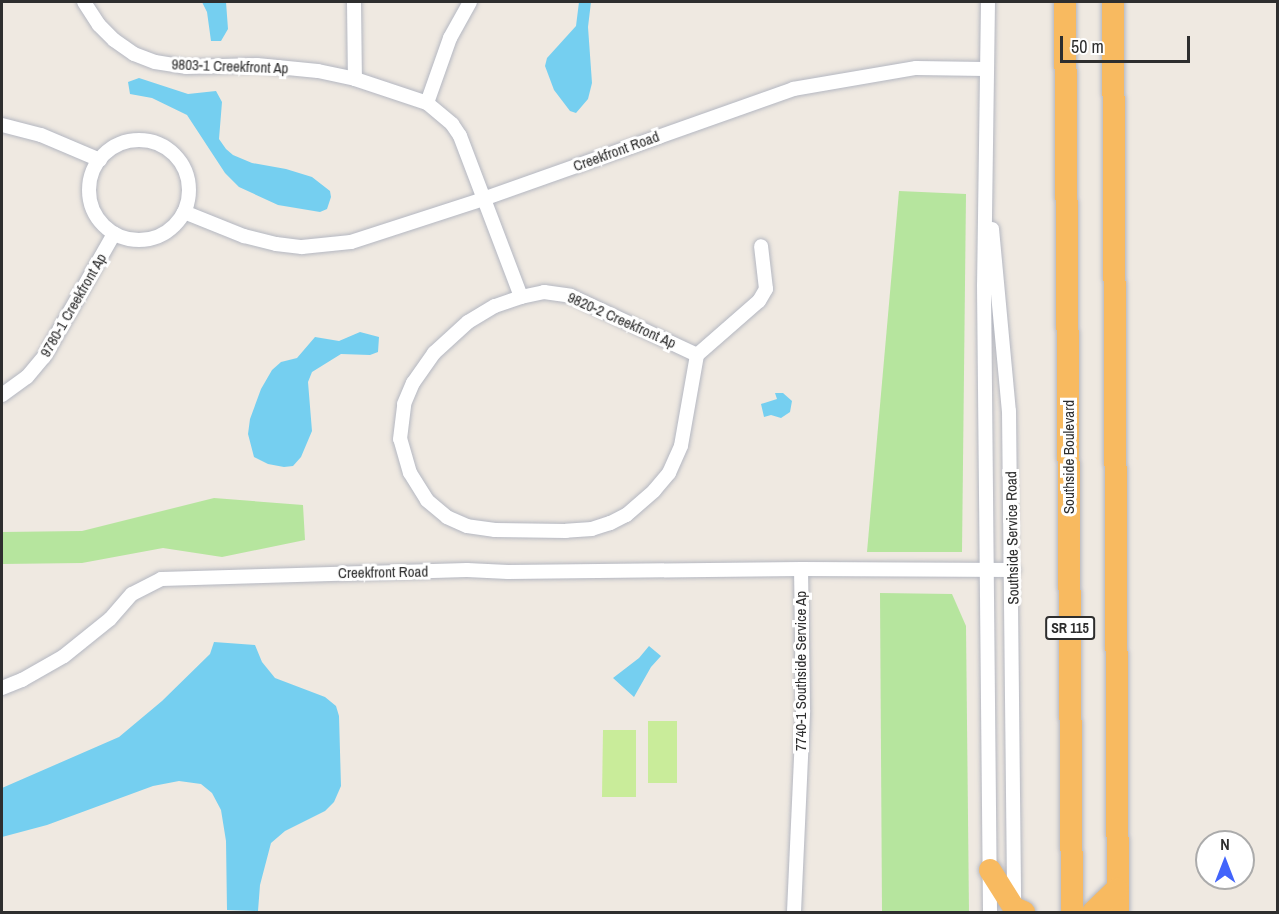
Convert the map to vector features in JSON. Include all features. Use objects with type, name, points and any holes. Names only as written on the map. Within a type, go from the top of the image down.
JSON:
[{"type":"highway","name":"Southside Boulevard","points":[[1065,2],[1071,912]]},
{"type":"highway","name":"SR 115","points":[[1113,2],[1118,912]]},
{"type":"highway","points":[[990,870],[1018,911]]},
{"type":"highway","points":[[1093,912],[1118,889]]},
{"type":"street","name":"9803-1 Creekfront Ap","points":[[84,2],[99,25],[114,40],[134,54],[155,62],[186,67],[256,65],[318,71],[355,79],[427,103],[452,124],[460,136],[520,297]]},
{"type":"street","points":[[354,2],[355,79]]},
{"type":"street","points":[[427,103],[450,38],[470,2]]},
{"type":"street","name":"Southside Service Road","points":[[988,2],[985,69],[987,164],[984,285],[990,912]]},
{"type":"street","name":"Creekfront Road","points":[[184,212],[244,236],[276,244],[311,246],[351,242],[374,237],[793,88],[916,68],[985,69]]},
{"type":"street","points":[[2,125],[41,135],[100,160]]},
{"type":"street","points":[[134,140],[150,141],[165,148],[178,159],[186,173],[189,189],[184,212],[167,232],[152,239],[135,241],[114,234],[105,228],[94,214],[89,199],[89,183],[100,160],[118,145],[134,140]]},
{"type":"street","name":"Southside Service Road","points":[[987,164],[1009,411],[1018,911]]},
{"type":"street","name":"9780-1 Creekfront Ap","points":[[2,395],[27,377],[44,357],[114,234]]},
{"type":"street","points":[[697,355],[759,301],[766,289],[761,246]]},
{"type":"street","name":"9820-2 Creekfront Ap","points":[[544,292],[572,296],[697,355],[681,446],[669,474],[640,505],[626,515],[592,529],[566,531],[495,530],[467,525],[447,517],[427,500],[410,474],[400,439],[404,404],[423,367],[447,340],[468,322],[495,306],[544,292]]},
{"type":"street","name":"Creekfront Road","points":[[2,688],[36,673],[64,656],[110,619],[132,594],[161,579],[467,570],[522,572],[801,568]]},
{"type":"street","name":"7740-1 Southside Service Ap","points":[[794,912],[803,710],[801,568],[1013,570]]},
{"type":"green space","points":[[899,191],[966,194],[962,552],[867,552]]},
{"type":"green space","points":[[214,498],[303,505],[305,540],[222,557],[163,548],[82,563],[2,564],[2,532],[82,531]]},
{"type":"green space","points":[[880,593],[952,594],[966,626],[969,912],[882,912]]},
{"type":"green space","points":[[648,721],[677,721],[677,783],[648,783]]},
{"type":"green space","points":[[603,730],[636,730],[636,797],[602,797]]},
{"type":"water","points":[[202,2],[226,2],[228,29],[221,41],[211,41],[207,12]]},
{"type":"water","points":[[579,2],[591,2],[588,27],[592,83],[588,99],[576,113],[570,111],[554,90],[545,66],[547,58],[576,26]]},
{"type":"water","points":[[139,78],[188,94],[216,91],[222,102],[219,139],[226,149],[233,155],[252,163],[286,169],[312,177],[330,191],[331,197],[327,209],[320,212],[278,205],[239,187],[225,173],[187,115],[152,98],[130,94],[128,82]]},
{"type":"water","points":[[360,332],[379,337],[378,352],[370,355],[341,354],[312,372],[308,382],[312,431],[301,457],[293,466],[284,467],[268,464],[254,457],[248,434],[250,419],[261,389],[272,370],[281,362],[297,358],[315,337],[339,341]]},
{"type":"water","points":[[775,393],[783,393],[792,401],[790,412],[781,418],[771,415],[764,417],[761,404],[777,399]]},
{"type":"water","points":[[214,642],[255,645],[262,662],[275,678],[325,697],[336,706],[339,716],[341,786],[334,802],[325,811],[285,831],[271,843],[260,885],[258,911],[227,910],[226,841],[221,810],[212,793],[201,784],[179,781],[153,786],[47,825],[2,837],[2,788],[119,737],[162,701],[210,654]]},
{"type":"water","points":[[649,646],[661,656],[651,667],[634,697],[613,678],[639,658]]}]
